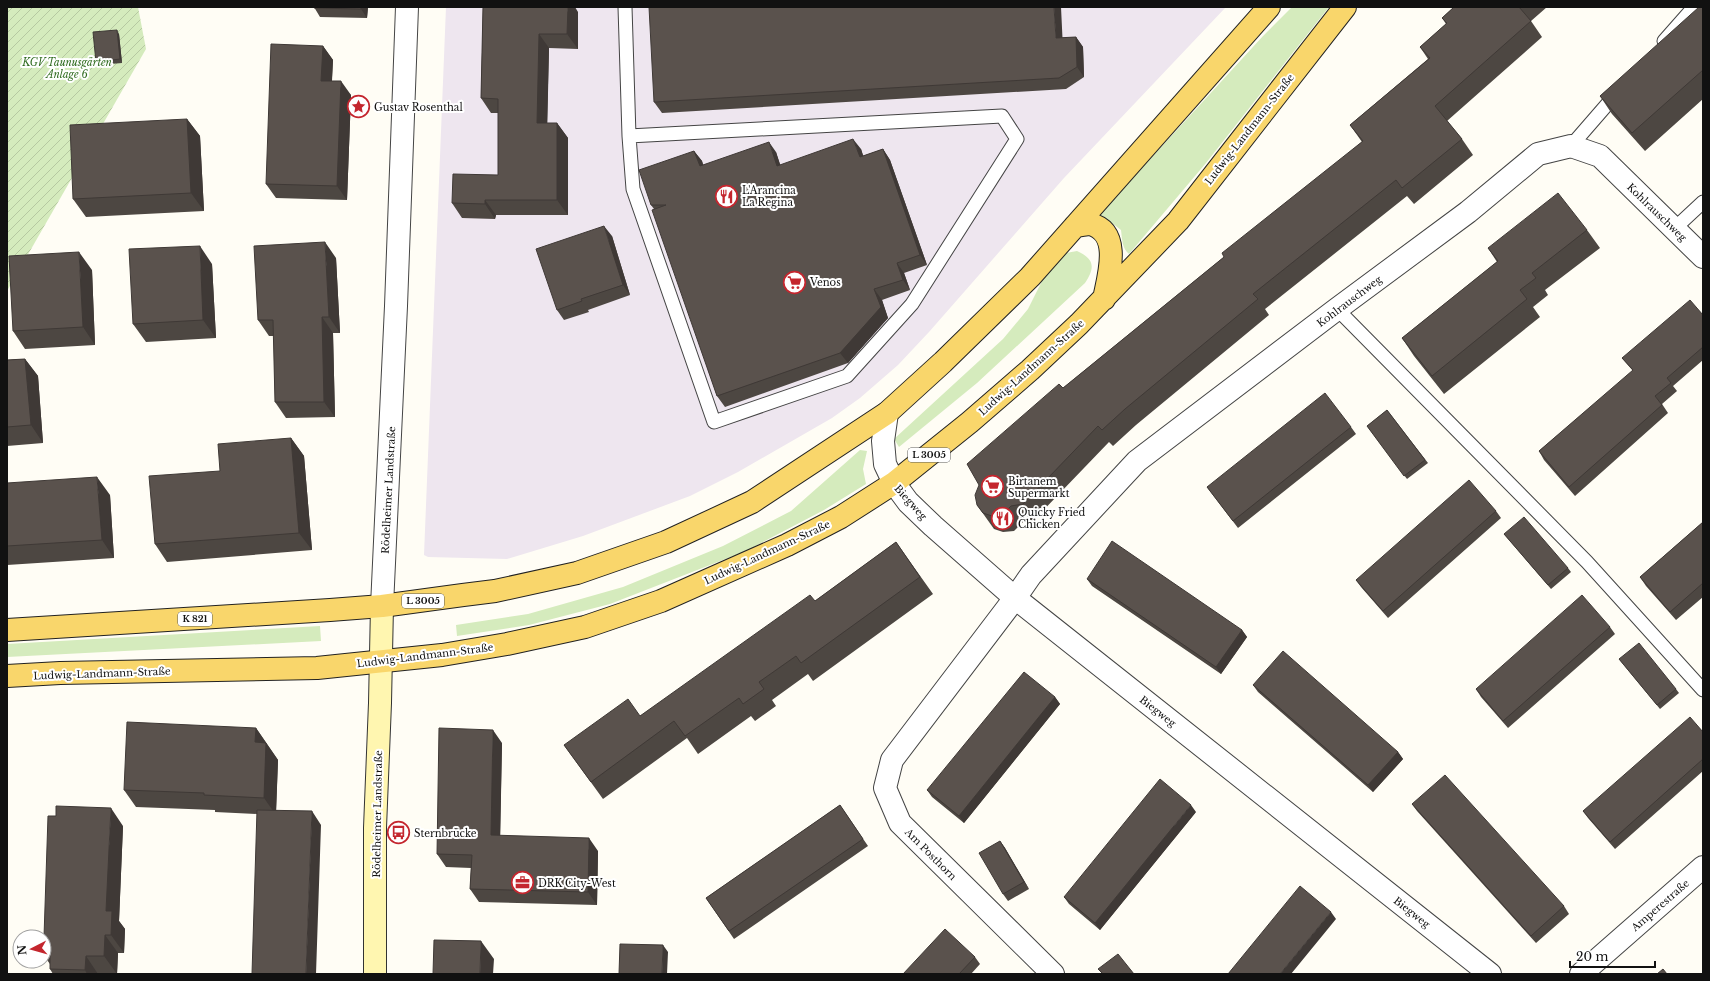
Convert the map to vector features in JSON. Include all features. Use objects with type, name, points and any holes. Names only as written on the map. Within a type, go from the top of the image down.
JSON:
[{"type":"main road","name":"L 3005","points":[[382,606],[495,591],[577,573],[666,542],[752,502],[887,412],[943,362],[1030,277],[1269,7]]},
{"type":"main road","name":"Ludwig-Landmann-Straße","points":[[7,676],[60,673],[316,668],[381,660],[442,655],[507,644],[585,627],[661,601],[786,545],[840,517],[894,484],[970,422],[1030,370],[1104,299],[1178,221],[1345,7]]},
{"type":"main road","points":[[1075,226],[1089,224],[1101,229],[1110,242],[1112,260],[1104,299]]},
{"type":"main road","name":"K 821","points":[[7,630],[382,606]]},
{"type":"main road","name":"Rödelheimer Landstraße","points":[[375,974],[375,828],[382,606]]},
{"type":"street","name":"Rödelheimer Landstraße","points":[[382,606],[396,321],[407,7]]},
{"type":"street","name":"Kohlrauschweg","points":[[1015,598],[1031,575],[1137,461],[1337,309],[1468,212],[1538,154],[1571,146],[1600,156],[1703,257]]},
{"type":"street","name":"Biegweg","points":[[887,412],[883,441],[885,464],[894,484],[908,502],[933,526],[1015,598],[1490,974]]},
{"type":"street","name":"Am Posthorn","points":[[1015,598],[892,760],[885,788],[900,823],[1053,974]]},
{"type":"street","name":"Amperestraße","points":[[1581,974],[1703,867]]},
{"type":"lane","points":[[625,7],[629,136],[633,189],[714,422],[847,376],[912,304],[1017,138],[1002,116],[629,136]]},
{"type":"lane","points":[[1653,53],[1694,7]]},
{"type":"lane","points":[[1571,146],[1627,82]]},
{"type":"lane","points":[[1674,229],[1703,202]]},
{"type":"lane","points":[[1337,309],[1587,562],[1703,690]]},
{"type":"shaded area","points":[[446,7],[1226,7],[1064,178],[929,332],[898,365],[860,398],[832,418],[738,472],[690,496],[583,536],[507,559],[428,557],[424,555]]},
{"type":"green space","name":"KGV Taunusgärten Anlage 6","points":[[7,7],[138,7],[146,49],[7,291]]},
{"type":"green space","points":[[1292,7],[1329,7],[1206,163],[1129,254],[1122,240],[1121,230],[1112,223],[1097,217],[1263,36]]},
{"type":"green space","points":[[1077,251],[1087,257],[1092,264],[1092,268],[1085,283],[977,383],[899,447],[894,439],[1003,339],[1028,309],[1042,281],[1056,262],[1066,253]]},
{"type":"green space","points":[[860,450],[867,451],[863,469],[866,484],[824,510],[746,551],[610,604],[529,625],[457,636],[456,625],[528,614],[623,587],[723,546],[791,511]]},
{"type":"green space","points":[[320,626],[321,641],[7,657],[7,644]]},
{"type":"building","points":[[361,7],[361,9],[314,8]]},
{"type":"building","points":[[483,7],[568,7],[567,34],[539,34],[537,123],[557,123],[557,200],[485,200],[485,204],[452,203],[453,174],[498,175],[498,99],[481,98]]},
{"type":"building","points":[[649,7],[1054,7],[1056,38],[1076,37],[1077,67],[1059,78],[654,102]]},
{"type":"building","points":[[1454,7],[1519,7],[1531,21],[1435,106],[1462,139],[1402,188],[1396,180],[1253,294],[1258,299],[1125,409],[1102,430],[1098,426],[1023,504],[1011,506],[1002,515],[992,516],[983,513],[977,505],[975,495],[979,485],[967,464],[1059,384],[1063,388],[1224,257],[1222,253],[1363,141],[1350,125],[1430,58],[1420,47],[1447,23],[1442,18]]},
{"type":"building","points":[[1699,7],[1703,7],[1703,70],[1632,133],[1600,96]]},
{"type":"building","points":[[117,30],[120,59],[96,62],[93,32]]},
{"type":"building","points":[[271,44],[323,46],[321,81],[341,81],[337,186],[266,184]]},
{"type":"building","points":[[187,119],[191,193],[73,199],[70,125]]},
{"type":"building","name":"Venos","points":[[853,139],[860,157],[883,149],[920,255],[897,263],[903,280],[874,289],[881,307],[840,353],[717,396],[652,210],[666,205],[651,205],[639,170],[694,151],[700,166],[769,142],[777,166]]},
{"type":"building","points":[[1558,193],[1587,230],[1532,273],[1536,278],[1520,290],[1527,299],[1432,376],[1402,338],[1498,261],[1488,248]]},
{"type":"building","points":[[604,226],[623,285],[581,299],[582,301],[557,310],[536,249]]},
{"type":"building","points":[[325,242],[329,317],[322,317],[324,402],[275,402],[273,320],[258,320],[254,246]]},
{"type":"building","points":[[200,246],[203,320],[133,324],[129,249]]},
{"type":"building","points":[[79,252],[83,327],[13,331],[9,256]]},
{"type":"building","points":[[1690,300],[1703,315],[1703,347],[1667,378],[1671,383],[1655,396],[1662,405],[1569,487],[1539,451],[1633,370],[1622,358]]},
{"type":"building","points":[[25,359],[31,425],[7,427],[7,360]]},
{"type":"building","points":[[1325,393],[1351,427],[1233,521],[1207,487]]},
{"type":"building","points":[[1387,410],[1425,460],[1404,476],[1367,426]]},
{"type":"building","points":[[291,438],[299,533],[155,544],[149,476],[220,471],[218,444]]},
{"type":"building","points":[[97,477],[102,540],[7,546],[7,483]]},
{"type":"building","points":[[1469,480],[1496,511],[1383,611],[1356,580]]},
{"type":"building","points":[[1524,517],[1568,568],[1548,585],[1504,534]]},
{"type":"building","points":[[1703,522],[1703,583],[1670,612],[1640,577]]},
{"type":"building","points":[[1112,541],[1242,630],[1216,667],[1087,579]]},
{"type":"building","points":[[896,542],[920,577],[801,663],[796,656],[759,682],[764,689],[743,704],[739,698],[685,736],[674,721],[591,782],[564,745],[628,699],[640,716],[810,595],[815,601]]},
{"type":"building","points":[[1582,595],[1610,627],[1503,721],[1476,689]]},
{"type":"building","points":[[1639,643],[1676,689],[1657,705],[1619,659]]},
{"type":"building","points":[[1283,651],[1398,752],[1368,785],[1253,685]]},
{"type":"building","points":[[1024,672],[1055,697],[959,816],[927,790]]},
{"type":"building","points":[[1690,717],[1703,732],[1703,759],[1610,842],[1583,811]]},
{"type":"building","points":[[127,722],[256,728],[255,742],[266,743],[264,798],[204,795],[204,793],[124,790]]},
{"type":"building","points":[[439,728],[493,730],[491,835],[589,838],[588,892],[470,889],[472,855],[437,854]]},
{"type":"building","points":[[1445,775],[1564,906],[1531,936],[1412,804]]},
{"type":"building","points":[[1160,779],[1191,805],[1095,923],[1064,897]]},
{"type":"building","points":[[840,805],[863,839],[729,931],[706,898]]},
{"type":"building","points":[[56,806],[111,808],[106,911],[112,911],[111,935],[105,935],[104,956],[86,956],[85,970],[50,969],[52,969],[52,929],[44,929],[48,816],[56,816]]},
{"type":"building","points":[[257,810],[312,811],[306,974],[252,974]]},
{"type":"building","points":[[1000,841],[1024,882],[1003,894],[979,853]]},
{"type":"building","points":[[1300,886],[1331,912],[1280,974],[1228,974]]},
{"type":"building","points":[[945,929],[975,957],[959,974],[903,974]]},
{"type":"building","points":[[434,940],[481,941],[480,974],[433,974]]},
{"type":"building","points":[[620,944],[663,945],[662,974],[619,974]]},
{"type":"building","points":[[1118,954],[1134,974],[1103,974],[1098,969]]},
{"type":"building","points":[[1663,969],[1667,974],[1657,974]]},
{"type":"place","name":"Gustav Rosenthal","points":[[359,107]]},
{"type":"place","name":"L'Arancina La Regina","points":[[727,196]]},
{"type":"place","name":"Venos","points":[[794,282]]},
{"type":"place","name":"Birtanem Supermarkt","points":[[993,487]]},
{"type":"place","name":"Quicky Fried Chicken","points":[[1002,518]]},
{"type":"place","name":"Sternbrücke","points":[[398,833]]},
{"type":"place","name":"DRK City-West","points":[[523,883]]}]
